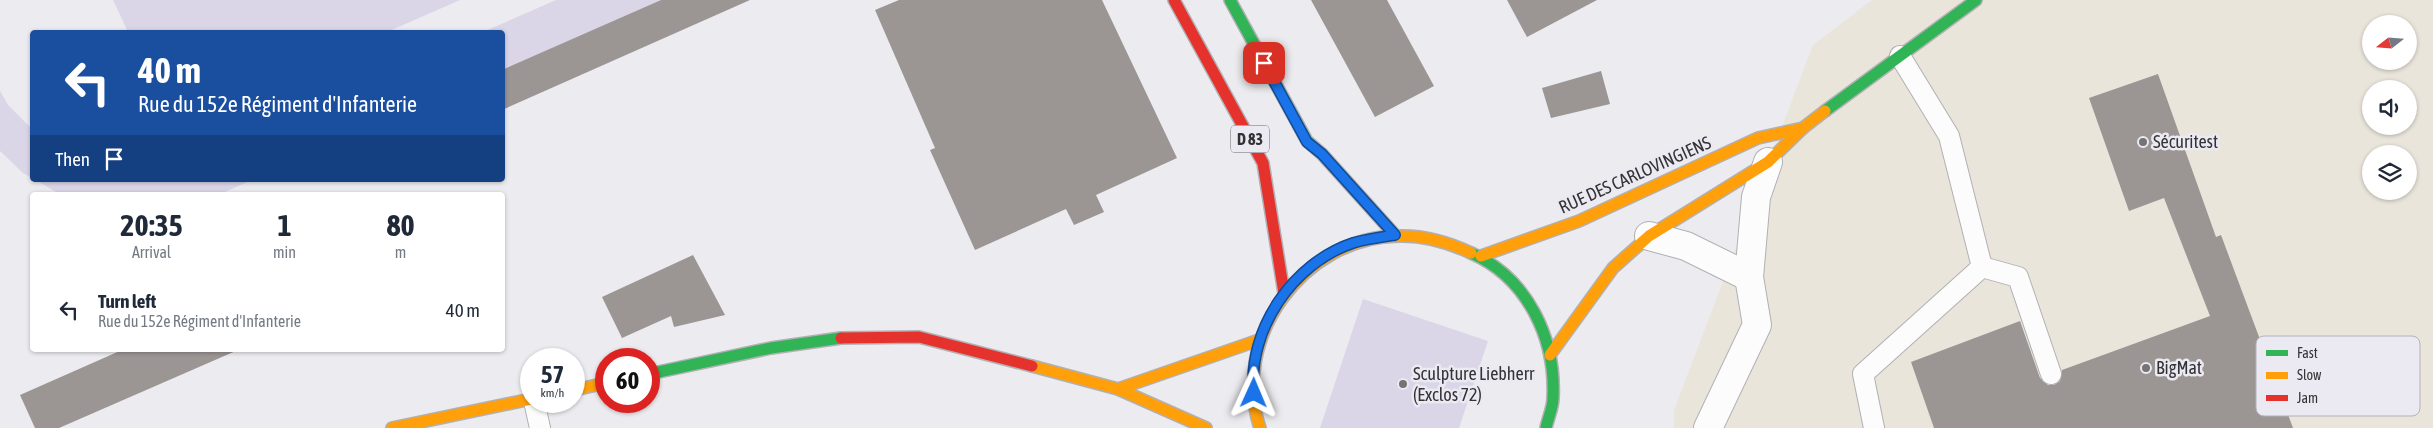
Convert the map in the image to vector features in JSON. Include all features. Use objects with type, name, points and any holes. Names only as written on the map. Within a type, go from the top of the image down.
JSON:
[{"type":"street","name":"D 83","points":[[1174,0],[1263,163],[1284,293]]},
{"type":"street","name":"D 83","points":[[1230,0],[1307,142],[1322,154],[1395,235]]},
{"type":"street","name":"RUE DES CARLOVINGIENS","points":[[1550,355],[1613,268],[1649,236],[1768,162],[1803,128],[1976,0]]},
{"type":"street","name":"RUE DES CARLOVINGIENS","points":[[1481,256],[1579,221],[1758,138],[1803,128]]},
{"type":"street","points":[[1708,428],[1757,325],[1749,277],[1756,197],[1768,162]]},
{"type":"street","points":[[1260,428],[1257,420],[1252,380],[1259,340],[1270,315],[1284,293],[1315,263],[1352,243],[1395,235],[1440,239],[1481,256],[1513,282],[1537,316],[1550,355],[1553,400],[1546,428]]},
{"type":"street","points":[[1649,236],[1686,246],[1749,277]]},
{"type":"street","points":[[660,372],[771,348],[853,336],[919,337],[1118,389],[1206,428]]},
{"type":"street","points":[[1118,389],[1259,340]]},
{"type":"street","points":[[392,428],[450,422],[520,401]]},
{"type":"lane","points":[[1900,56],[1948,136],[1982,267]]},
{"type":"lane","points":[[1982,267],[2018,278],[2051,374]]},
{"type":"lane","points":[[1874,428],[1863,374],[1982,267]]},
{"type":"lane","points":[[537,413],[540,428]]},
{"type":"shaded area","points":[[113,0],[460,0],[392,30],[127,30]]},
{"type":"shaded area","points":[[556,0],[661,0],[505,69],[505,30],[488,30]]},
{"type":"shaded area","points":[[1872,0],[2433,0],[2433,428],[1674,428],[1674,410],[1813,45]]},
{"type":"shaded area","points":[[0,91],[8,105],[30,127],[30,177],[23,173],[0,151]]},
{"type":"shaded area","points":[[39,182],[247,182],[225,192],[56,192]]},
{"type":"shaded area","points":[[1363,299],[1488,341],[1459,428],[1320,428]]},
{"type":"building","points":[[661,0],[750,0],[505,109],[505,69]]},
{"type":"building","points":[[899,0],[1102,0],[1177,158],[1096,195],[1104,212],[1074,225],[1066,209],[975,250],[930,150],[935,148],[875,10]]},
{"type":"building","points":[[1311,0],[1387,0],[1434,86],[1375,117]]},
{"type":"building","points":[[1507,0],[1597,0],[1527,37]]},
{"type":"building","points":[[1601,71],[1610,104],[1551,118],[1542,88]]},
{"type":"building","points":[[2158,74],[2216,237],[2221,235],[2259,336],[2256,336],[2256,416],[2289,416],[2293,428],[1934,428],[1911,362],[2020,321],[2040,378],[2048,385],[2054,385],[2060,381],[2062,370],[2210,316],[2164,198],[2129,211],[2089,98]]},
{"type":"building","points":[[693,255],[725,315],[674,327],[671,316],[622,338],[602,297]]},
{"type":"building","points":[[117,352],[233,352],[59,428],[35,428],[20,395]]},
{"type":"traffic: fast","points":[[1230,0],[1307,141],[1322,154],[1395,235]]},
{"type":"traffic: fast","points":[[1825,111],[1976,0]]},
{"type":"traffic: fast","points":[[1471,253],[1491,264],[1523,294],[1543,333],[1553,376],[1553,402],[1546,428]]},
{"type":"traffic: fast","points":[[660,372],[771,348],[841,338]]},
{"type":"traffic: slow","points":[[1550,355],[1613,268],[1649,236],[1768,162],[1803,128],[1825,111]]},
{"type":"traffic: slow","points":[[1481,256],[1579,221],[1758,138],[1803,128]]},
{"type":"traffic: slow","points":[[1260,428],[1253,394],[1256,360],[1265,328],[1282,299],[1305,273],[1332,254],[1364,241],[1398,236],[1436,240],[1471,253]]},
{"type":"traffic: slow","points":[[1118,389],[1259,340]]},
{"type":"traffic: slow","points":[[1032,366],[1118,389],[1206,428]]},
{"type":"traffic: slow","points":[[585,388],[595,385]]},
{"type":"traffic: slow","points":[[392,428],[520,401]]},
{"type":"traffic: jam","points":[[1174,0],[1263,163],[1284,293]]},
{"type":"traffic: jam","points":[[841,338],[919,337],[1032,366]]},
{"type":"place","name":"Sécuritest","points":[[2143,142]]},
{"type":"place","name":"BigMat","points":[[2146,368]]},
{"type":"place","name":"Sculpture Liebherr (Exclos 72)","points":[[1403,384]]},
{"type":"route","points":[[1254,393],[1252,380],[1259,340],[1270,315],[1284,293],[1315,263],[1352,243],[1395,235],[1322,154],[1307,142],[1264,63]]}]
